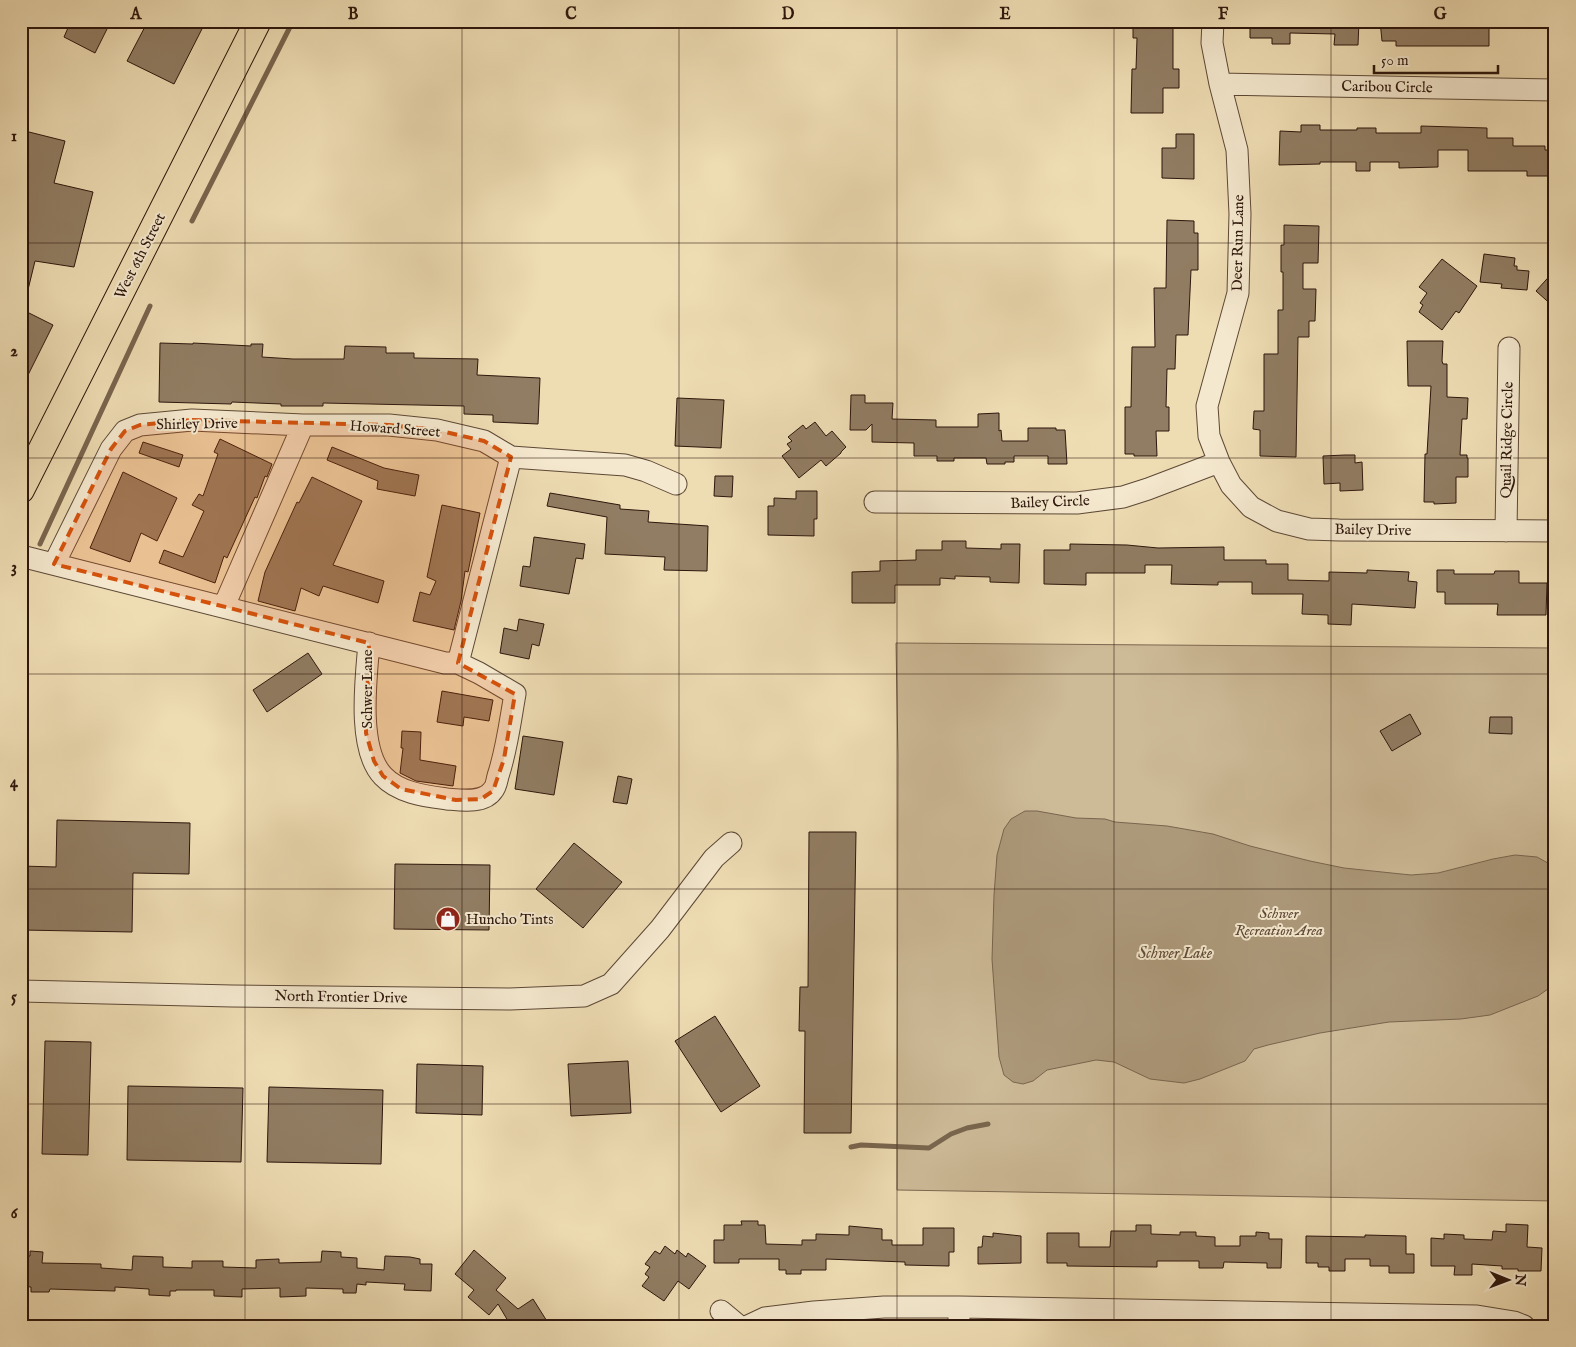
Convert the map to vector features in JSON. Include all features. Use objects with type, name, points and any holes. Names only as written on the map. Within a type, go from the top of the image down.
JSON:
[{"type":"main road","name":"West 6th Street","points":[[21,490],[258,21]]},
{"type":"street","name":"Deer Run Lane","points":[[1213,21],[1212,43],[1220,84],[1238,150],[1240,214],[1238,292],[1207,406],[1209,436],[1219,462]]},
{"type":"street","name":"Caribou Circle","points":[[1220,84],[1555,90]]},
{"type":"street","name":"Quail Ridge Circle","points":[[1506,532],[1509,348]]},
{"type":"street","name":"Shirley Drive","points":[[54,564],[111,449],[125,431],[140,425],[192,420],[302,425]]},
{"type":"street","name":"Howard Street","points":[[302,425],[389,425],[437,430],[484,441],[511,457],[625,465],[646,471],[676,484]]},
{"type":"street","points":[[224,606],[302,425]]},
{"type":"street","points":[[369,643],[445,662],[458,663],[511,457]]},
{"type":"street","name":"Bailey Circle","points":[[875,502],[1077,503],[1123,497],[1219,462]]},
{"type":"street","name":"Bailey Drive","points":[[1219,462],[1231,484],[1251,507],[1278,521],[1309,529],[1555,531]]},
{"type":"street","name":"Schwer Lane","points":[[21,556],[369,643],[364,704],[366,733],[374,761],[383,776],[402,789],[427,796],[456,800],[481,799],[493,791],[504,759],[515,694],[458,663]]},
{"type":"street","name":"North Frontier Drive","points":[[21,991],[232,996],[510,999],[584,996],[611,984],[660,929],[714,858],[731,843]]},
{"type":"street","points":[[748,1326],[765,1318],[884,1307],[959,1316],[1302,1319],[1477,1316],[1514,1322],[1524,1326]]},
{"type":"street","points":[[721,1311],[739,1326]]},
{"type":"highlighted area","points":[[192,420],[389,425],[437,430],[484,441],[511,457],[458,663],[515,694],[504,759],[493,791],[481,799],[456,800],[401,789],[383,776],[374,761],[366,733],[369,643],[54,564],[111,449],[125,431],[140,425]]},
{"type":"green space","name":"Schwer Recreation Area","points":[[896,643],[1555,648],[1555,1201],[897,1190],[898,756]]},
{"type":"water","name":"Schwer Lake","points":[[1025,811],[1037,811],[1076,818],[1105,819],[1115,822],[1167,826],[1213,834],[1250,846],[1344,868],[1411,875],[1438,873],[1515,855],[1537,857],[1555,867],[1555,984],[1538,996],[1490,1015],[1461,1019],[1389,1022],[1320,1033],[1268,1045],[1254,1049],[1245,1061],[1200,1079],[1184,1083],[1150,1079],[1114,1062],[1096,1060],[1047,1070],[1033,1081],[1023,1084],[1013,1082],[1004,1075],[999,1057],[992,959],[994,895],[997,855],[1004,829],[1011,819]]},
{"type":"building","points":[[71,21],[111,21],[95,53],[64,37]]},
{"type":"building","points":[[148,21],[206,21],[174,84],[127,61]]},
{"type":"building","points":[[1133,21],[1170,21],[1170,28],[1173,28],[1173,69],[1179,69],[1179,88],[1163,88],[1163,113],[1131,113],[1132,69],[1136,69],[1137,38],[1133,38]]},
{"type":"building","points":[[1250,21],[1359,21],[1358,45],[1334,45],[1335,34],[1290,33],[1290,44],[1272,44],[1272,38],[1250,38]]},
{"type":"building","points":[[1380,21],[1441,23],[1441,21],[1489,21],[1489,46],[1396,46],[1396,41],[1382,41]]},
{"type":"building","points":[[1301,125],[1320,125],[1320,130],[1376,128],[1376,133],[1421,133],[1421,126],[1487,128],[1487,138],[1513,138],[1513,146],[1545,146],[1545,150],[1555,150],[1555,176],[1527,176],[1527,171],[1468,171],[1468,150],[1438,150],[1438,167],[1399,168],[1399,162],[1370,162],[1370,171],[1356,171],[1356,162],[1279,165],[1280,131],[1301,132]]},
{"type":"building","points":[[21,130],[65,141],[54,183],[93,192],[74,267],[35,261],[26,298],[21,298]]},
{"type":"building","points":[[1176,134],[1194,134],[1194,179],[1162,178],[1162,148],[1176,148]]},
{"type":"building","points":[[1167,220],[1194,221],[1194,233],[1198,233],[1198,270],[1191,270],[1188,335],[1176,335],[1175,369],[1167,369],[1166,407],[1169,407],[1169,431],[1156,431],[1157,456],[1134,456],[1134,454],[1125,454],[1125,407],[1131,407],[1132,347],[1155,347],[1154,288],[1166,288]]},
{"type":"building","points":[[1284,225],[1319,226],[1318,263],[1303,263],[1303,289],[1316,289],[1315,321],[1309,321],[1309,337],[1298,337],[1296,457],[1260,456],[1260,430],[1253,429],[1254,411],[1264,411],[1264,354],[1278,354],[1278,310],[1283,310],[1281,245],[1284,245]]},
{"type":"building","points":[[1484,254],[1515,258],[1514,266],[1517,266],[1517,270],[1529,271],[1527,290],[1501,288],[1502,284],[1480,282]]},
{"type":"building","points":[[1442,259],[1477,286],[1459,313],[1456,311],[1442,330],[1419,312],[1423,305],[1420,303],[1427,293],[1419,287]]},
{"type":"building","points":[[1555,270],[1555,308],[1536,291]]},
{"type":"building","points":[[21,309],[53,325],[21,389]]},
{"type":"building","points":[[1407,341],[1443,341],[1442,361],[1443,364],[1447,364],[1447,397],[1468,398],[1467,419],[1462,419],[1460,455],[1467,455],[1468,477],[1456,477],[1456,503],[1434,504],[1434,502],[1424,502],[1425,454],[1427,454],[1431,386],[1408,386]]},
{"type":"building","points":[[160,343],[251,346],[251,344],[263,344],[262,357],[293,359],[344,359],[345,346],[386,347],[386,353],[414,353],[414,358],[478,359],[477,375],[540,378],[538,424],[493,422],[493,415],[464,414],[464,406],[323,403],[323,406],[281,406],[281,404],[232,402],[231,404],[159,402]]},
{"type":"building","points":[[851,395],[865,395],[865,403],[893,403],[892,419],[936,420],[936,427],[978,427],[978,414],[999,413],[999,431],[1001,430],[1002,441],[1028,441],[1028,428],[1056,428],[1056,430],[1065,430],[1067,464],[1048,464],[1048,456],[1014,456],[1014,462],[987,464],[986,458],[954,458],[954,461],[937,461],[937,456],[914,456],[914,443],[872,442],[872,424],[866,430],[850,430]]},
{"type":"building","points":[[677,398],[724,400],[721,448],[675,446]]},
{"type":"building","points":[[815,422],[826,436],[832,431],[846,447],[826,466],[821,460],[799,478],[782,456],[791,449],[787,444],[792,441],[788,437],[803,425],[806,429]]},
{"type":"building","points":[[220,439],[272,464],[227,558],[224,556],[215,583],[159,563],[164,550],[183,557],[204,511],[192,505],[199,494],[203,496],[218,454],[214,452]]},
{"type":"building","points":[[143,442],[183,455],[179,467],[139,453]]},
{"type":"building","points":[[332,447],[384,468],[419,475],[415,496],[377,489],[378,481],[327,460]]},
{"type":"building","points":[[1355,455],[1355,463],[1362,462],[1363,490],[1340,491],[1340,483],[1324,484],[1323,456]]},
{"type":"building","points":[[123,472],[177,498],[157,541],[141,533],[130,562],[90,548]]},
{"type":"building","points":[[715,476],[733,476],[732,497],[714,496]]},
{"type":"building","points":[[312,477],[362,501],[333,565],[384,581],[378,603],[323,586],[319,596],[301,588],[295,611],[258,601],[265,572],[297,502],[299,503]]},
{"type":"building","points":[[796,491],[817,491],[817,519],[814,519],[814,536],[768,535],[768,506],[774,506],[774,498],[796,499]]},
{"type":"building","points":[[550,493],[620,505],[620,509],[649,511],[648,522],[708,526],[707,571],[664,570],[665,557],[605,554],[607,517],[547,506]]},
{"type":"building","points":[[442,505],[480,513],[468,572],[465,571],[461,601],[454,630],[413,621],[420,592],[430,595],[436,581],[427,577]]},
{"type":"building","points":[[534,537],[585,544],[583,559],[576,558],[569,594],[520,586],[523,566],[530,567]]},
{"type":"building","points":[[942,541],[966,541],[966,548],[1001,549],[1001,544],[1020,544],[1019,583],[990,582],[990,577],[955,576],[955,579],[940,578],[940,585],[895,585],[895,603],[852,603],[852,572],[880,571],[880,561],[916,560],[916,550],[942,550]]},
{"type":"building","points":[[1070,544],[1127,545],[1158,548],[1224,547],[1224,560],[1266,560],[1266,564],[1288,564],[1288,580],[1329,581],[1329,572],[1367,573],[1367,570],[1409,572],[1408,581],[1417,582],[1415,608],[1352,604],[1351,625],[1328,624],[1328,615],[1302,614],[1303,594],[1252,594],[1252,582],[1218,582],[1218,585],[1171,584],[1172,565],[1145,565],[1145,573],[1086,573],[1086,585],[1044,584],[1044,550],[1070,550]]},
{"type":"building","points":[[1437,570],[1454,570],[1454,574],[1494,574],[1495,571],[1519,571],[1519,583],[1547,583],[1546,615],[1497,615],[1498,604],[1445,604],[1445,592],[1437,592]]},
{"type":"building","points":[[519,619],[544,624],[539,646],[532,644],[529,659],[500,653],[504,628],[517,631]]},
{"type":"building","points":[[308,653],[322,674],[267,712],[253,690]]},
{"type":"building","points":[[442,691],[493,700],[489,721],[464,717],[463,726],[437,722]]},
{"type":"building","points":[[1410,714],[1421,734],[1392,751],[1380,731]]},
{"type":"building","points":[[1490,717],[1512,717],[1512,734],[1489,733]]},
{"type":"building","points":[[402,731],[421,732],[420,760],[456,766],[453,786],[416,781],[400,773],[403,748],[401,748]]},
{"type":"building","points":[[523,736],[563,742],[554,795],[515,789]]},
{"type":"building","points":[[618,776],[632,779],[627,804],[613,802]]},
{"type":"building","points":[[57,820],[190,823],[189,874],[133,873],[132,932],[21,930],[21,866],[56,867]]},
{"type":"building","points":[[809,832],[856,832],[851,1133],[804,1133],[805,1031],[799,1031],[800,987],[808,987]]},
{"type":"building","points":[[574,843],[622,882],[583,928],[536,889]]},
{"type":"building","points":[[395,864],[490,865],[489,930],[394,929]]},
{"type":"building","points":[[715,1016],[760,1086],[721,1112],[675,1041]]},
{"type":"building","points":[[45,1041],[91,1042],[88,1155],[42,1154]]},
{"type":"building","points":[[628,1061],[631,1113],[571,1116],[568,1064]]},
{"type":"building","points":[[417,1064],[483,1066],[482,1115],[416,1113]]},
{"type":"building","points":[[128,1086],[243,1088],[241,1162],[127,1160]]},
{"type":"building","points":[[269,1087],[383,1090],[381,1164],[267,1162]]},
{"type":"building","points":[[741,1221],[758,1221],[758,1225],[765,1225],[766,1244],[802,1245],[802,1240],[816,1240],[816,1234],[849,1235],[849,1226],[882,1229],[882,1240],[892,1240],[892,1245],[923,1245],[923,1228],[954,1228],[954,1252],[949,1252],[949,1266],[905,1265],[905,1262],[826,1259],[826,1270],[801,1270],[801,1274],[786,1274],[786,1270],[779,1270],[779,1259],[739,1259],[739,1263],[714,1263],[714,1240],[724,1240],[724,1225],[742,1225]]},
{"type":"building","points":[[1506,1224],[1528,1225],[1527,1247],[1542,1248],[1541,1271],[1518,1271],[1518,1269],[1502,1269],[1502,1266],[1472,1264],[1472,1275],[1454,1275],[1455,1266],[1431,1266],[1431,1238],[1444,1239],[1444,1234],[1464,1235],[1464,1239],[1492,1240],[1493,1231],[1506,1232]]},
{"type":"building","points":[[1136,1225],[1151,1225],[1151,1234],[1180,1235],[1180,1232],[1196,1232],[1196,1236],[1215,1237],[1215,1246],[1240,1246],[1240,1236],[1256,1236],[1256,1232],[1269,1233],[1269,1239],[1282,1239],[1281,1268],[1267,1268],[1267,1263],[1224,1262],[1223,1268],[1199,1268],[1199,1261],[1157,1261],[1157,1267],[1067,1266],[1067,1263],[1047,1263],[1047,1233],[1079,1233],[1079,1247],[1110,1247],[1111,1231],[1136,1231]]},
{"type":"building","points":[[993,1233],[1021,1236],[1021,1263],[978,1264],[978,1247],[982,1247],[983,1236],[993,1237]]},
{"type":"building","points":[[1365,1235],[1406,1236],[1406,1254],[1414,1254],[1414,1273],[1389,1273],[1389,1266],[1370,1266],[1370,1259],[1345,1259],[1345,1271],[1329,1271],[1329,1267],[1318,1267],[1318,1263],[1306,1263],[1306,1236],[1365,1237]]},
{"type":"building","points":[[665,1246],[675,1254],[677,1250],[686,1257],[688,1253],[706,1266],[689,1289],[678,1281],[664,1301],[642,1286],[649,1277],[645,1274],[650,1267],[645,1264],[655,1251],[660,1254]]},
{"type":"building","points":[[474,1250],[506,1278],[496,1290],[518,1309],[533,1299],[550,1326],[511,1326],[498,1304],[489,1315],[468,1297],[474,1290],[455,1274]]},
{"type":"building","points":[[30,1251],[43,1252],[42,1263],[101,1264],[101,1268],[132,1270],[133,1256],[163,1257],[163,1267],[192,1268],[192,1261],[223,1261],[223,1267],[256,1268],[256,1260],[279,1259],[279,1263],[321,1262],[322,1251],[341,1252],[341,1257],[357,1258],[357,1268],[384,1270],[385,1256],[410,1257],[420,1259],[420,1264],[432,1264],[431,1291],[404,1290],[405,1284],[366,1282],[366,1285],[357,1284],[356,1293],[343,1293],[343,1289],[306,1288],[306,1296],[280,1297],[280,1288],[242,1289],[242,1297],[214,1296],[214,1290],[176,1290],[170,1291],[170,1296],[149,1295],[149,1289],[115,1287],[115,1291],[50,1289],[49,1292],[31,1292],[31,1287],[21,1286],[21,1256],[30,1256]]},
{"type":"waterway","points":[[192,221],[293,21]]},
{"type":"waterway","points":[[40,544],[150,306]]},
{"type":"waterway","points":[[851,1147],[861,1145],[929,1148],[951,1134],[967,1128],[988,1124]]},
{"type":"place","name":"Huncho Tints","points":[[448,919]]}]
